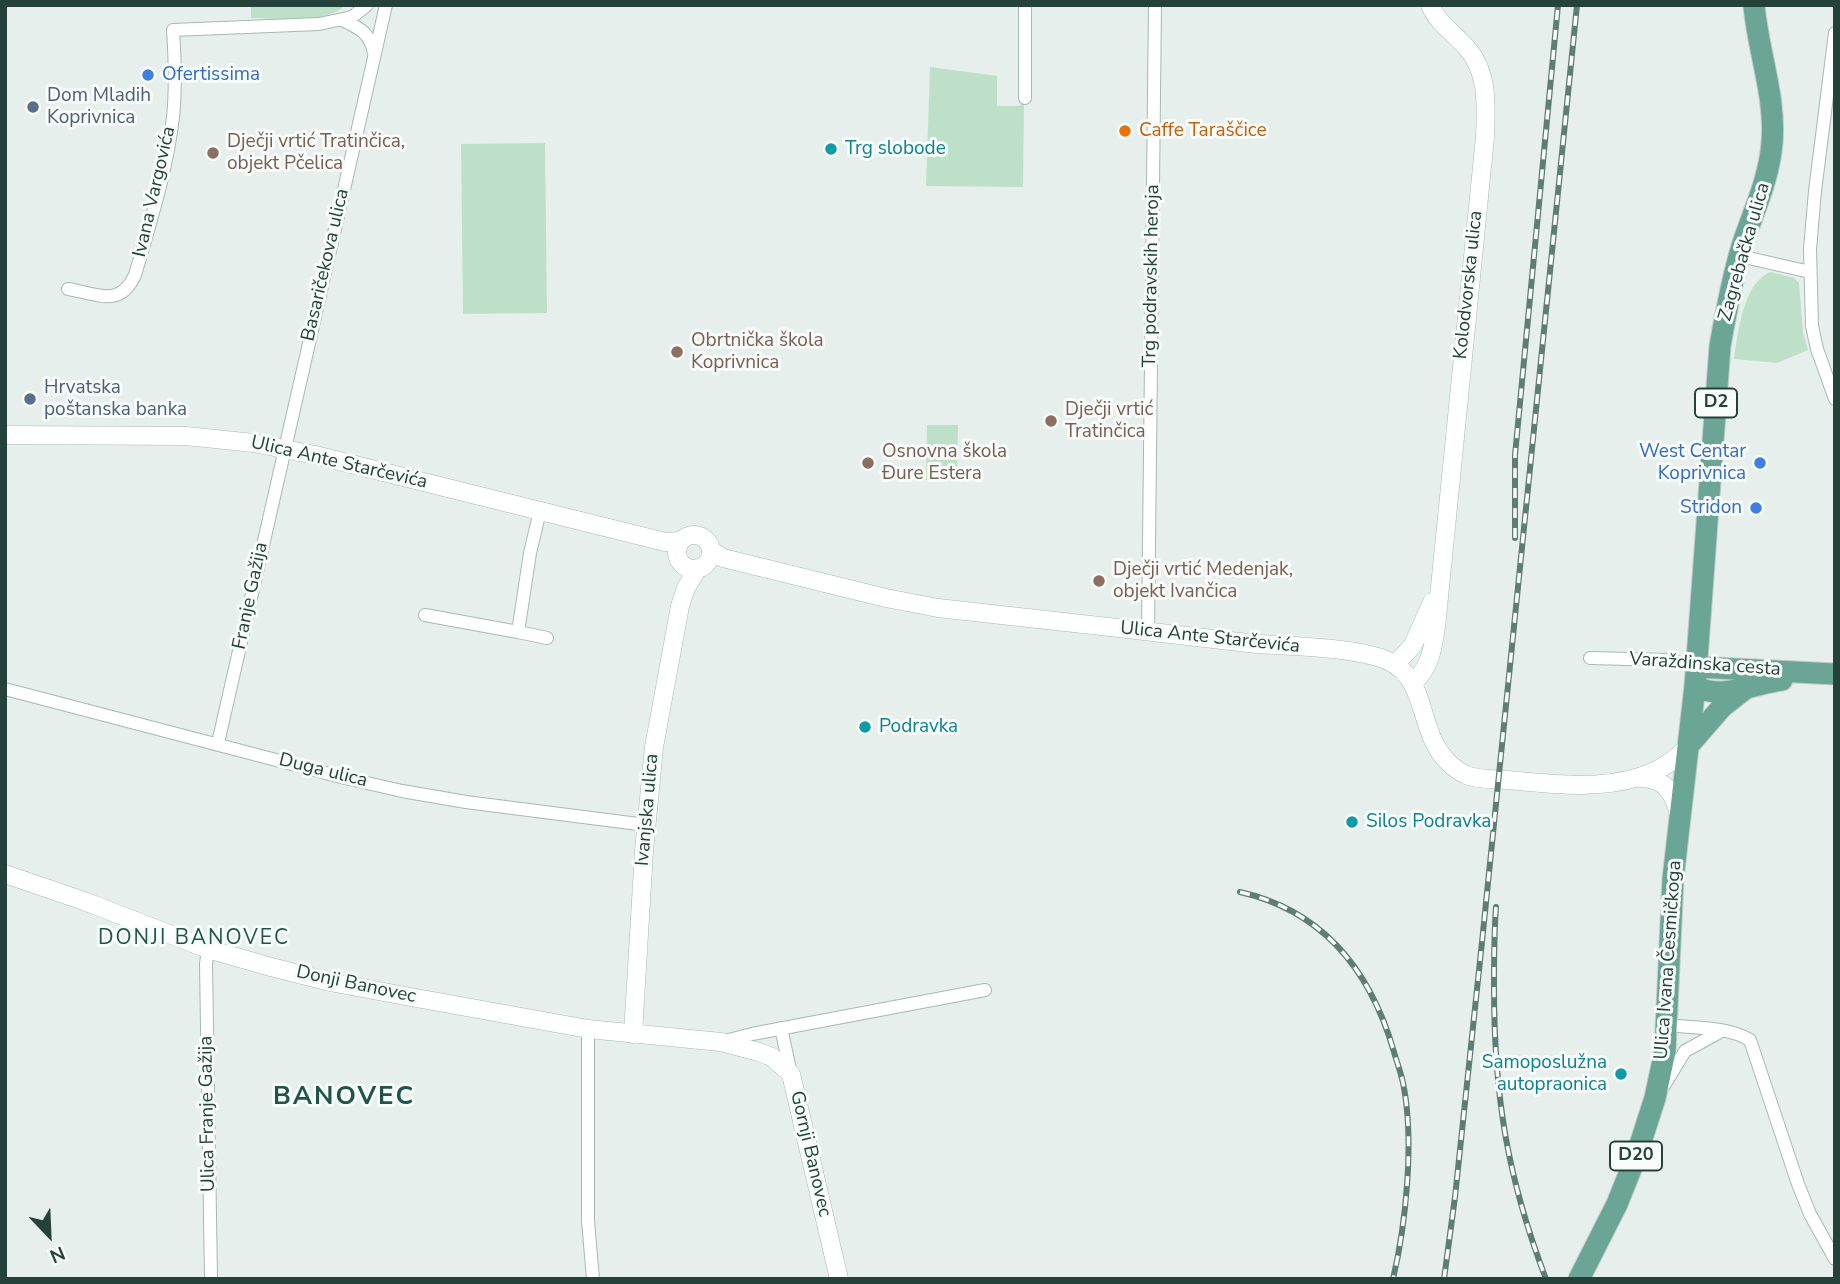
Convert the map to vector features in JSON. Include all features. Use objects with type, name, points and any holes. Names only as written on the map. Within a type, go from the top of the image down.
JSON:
[{"type":"main road","name":"Kolodvorska ulica","points":[[1413,684],[1423,673],[1431,655],[1484,149],[1486,104],[1483,77],[1475,59],[1438,21],[1430,5]]},
{"type":"main road","name":"Zagrebačka ulica","points":[[1696,677],[1720,346],[1730,294],[1758,205],[1772,145],[1771,96],[1754,5]]},
{"type":"main road","name":"Ulica Ante Starčevića","points":[[5,435],[186,436],[254,443],[540,511],[694,555],[938,608],[1363,653],[1395,665],[1413,684],[1421,701],[1428,732],[1437,749],[1449,763],[1466,775],[1572,785],[1611,783],[1636,778],[1665,767],[1688,747]]},
{"type":"main road","name":"Ivanjska ulica","points":[[633,1034],[646,825],[656,734],[680,606],[694,555]]},
{"type":"main road","name":"Kolodvorska ulica","points":[[1395,665],[1417,637],[1439,583]]},
{"type":"main road","name":"Varaždinska cesta","points":[[1696,677],[1827,674]]},
{"type":"main road","name":"Varaždinska cesta","points":[[1696,677],[1713,692],[1827,674]]},
{"type":"main road","name":"Ulica Ivana Česmičkoga","points":[[1578,1279],[1595,1250],[1637,1154],[1655,1098],[1665,1051],[1673,879],[1696,677]]},
{"type":"main road","points":[[1688,747],[1722,706],[1748,686]]},
{"type":"main road","name":"Ulica Ante Starčevića","points":[[1636,778],[1655,779],[1666,786],[1673,795],[1680,815]]},
{"type":"main road","name":"Donji Banovec","points":[[5,874],[208,949],[330,982],[588,1028],[721,1042],[760,1052],[792,1074]]},
{"type":"main road","name":"Gornji Banovec","points":[[792,1074],[839,1279]]},
{"type":"street","points":[[342,20],[356,5]]},
{"type":"street","points":[[342,20],[352,17],[367,5]]},
{"type":"street","name":"Basaričekova ulica","points":[[377,5],[378,41]]},
{"type":"street","name":"Basaričekova ulica","points":[[284,448],[386,5]]},
{"type":"street","points":[[1025,5],[1025,98]]},
{"type":"street","name":"Trg podravskih heroja","points":[[1148,631],[1155,5]]},
{"type":"street","points":[[342,20],[363,30],[369,36],[374,55]]},
{"type":"street","name":"Ivana Vargovića","points":[[68,289],[115,298],[124,292],[135,275],[160,186],[169,139],[175,81],[173,30],[319,24],[342,20]]},
{"type":"street","points":[[1835,33],[1811,225],[1810,272],[1814,340],[1835,399]]},
{"type":"street","points":[[1740,256],[1810,272]]},
{"type":"street","name":"Franje Gažija","points":[[218,743],[284,448]]},
{"type":"street","points":[[518,632],[526,572],[540,511]]},
{"type":"street","points":[[425,615],[547,638]]},
{"type":"street","name":"Varaždinska cesta","points":[[1590,658],[1670,660],[1696,677]]},
{"type":"street","name":"Duga ulica","points":[[5,689],[402,791],[466,803],[646,825]]},
{"type":"street","name":"Ulica Franje Gažija","points":[[208,949],[206,964],[211,1279]]},
{"type":"street","name":"Donji Banovec","points":[[721,1042],[985,990]]},
{"type":"street","points":[[1667,1025],[1721,1031],[1742,1035],[1750,1040],[1798,1184],[1810,1214],[1835,1259]]},
{"type":"street","points":[[588,1028],[588,1221],[593,1279]]},
{"type":"street","name":"Gornji Banovec","points":[[782,1028],[792,1074]]},
{"type":"street","points":[[1655,1098],[1667,1083],[1679,1057],[1721,1031]]},
{"type":"green space","points":[[251,5],[346,5],[325,16],[288,19],[251,18]]},
{"type":"green space","points":[[930,67],[997,76],[997,106],[1019,106],[1024,101],[1023,187],[926,186]]},
{"type":"green space","points":[[545,143],[547,313],[463,314],[461,144]]},
{"type":"green space","points":[[1771,272],[1794,278],[1799,283],[1803,332],[1808,350],[1777,363],[1734,359],[1748,297],[1754,286]]},
{"type":"green space","points":[[927,425],[958,425],[957,480],[926,480]]},
{"type":"railway","points":[[1515,538],[1515,455],[1558,5]]},
{"type":"railway","points":[[1444,1279],[1482,942],[1577,5]]},
{"type":"railway","points":[[1240,892],[1270,901],[1320,930],[1340,949],[1357,971],[1384,1023],[1403,1083],[1408,1133],[1405,1209],[1393,1279]]},
{"type":"railway","points":[[1496,907],[1495,1026],[1500,1100],[1521,1206],[1546,1279]]},
{"type":"place","name":"Ofertissima","points":[[148,75]]},
{"type":"place","name":"Dom Mladih Koprivnica","points":[[33,107]]},
{"type":"place","name":"Caffe Taraščice","points":[[1125,131]]},
{"type":"place","name":"Trg slobode","points":[[831,149]]},
{"type":"place","name":"Dječji vrtić Tratinčica, objekt Pčelica","points":[[213,153]]},
{"type":"place","name":"Obrtnička škola Koprivnica","points":[[677,352]]},
{"type":"place","name":"Hrvatska poštanska banka","points":[[30,399]]},
{"type":"place","name":"Dječji vrtić Tratinčica","points":[[1051,421]]},
{"type":"place","name":"Osnovna škola Đure Estera","points":[[868,463]]},
{"type":"place","name":"West Centar Koprivnica","points":[[1760,463]]},
{"type":"place","name":"Stridon","points":[[1756,508]]},
{"type":"place","name":"Dječji vrtić Medenjak, objekt Ivančica","points":[[1099,581]]},
{"type":"place","name":"Podravka","points":[[865,727]]},
{"type":"place","name":"Silos Podravka","points":[[1352,822]]},
{"type":"place","name":"Samoposlužna autopraonica","points":[[1621,1074]]},
{"type":"district","name":"DONJI BANOVEC","points":[[194,939]]},
{"type":"district","name":"BANOVEC","points":[[344,1098]]}]
